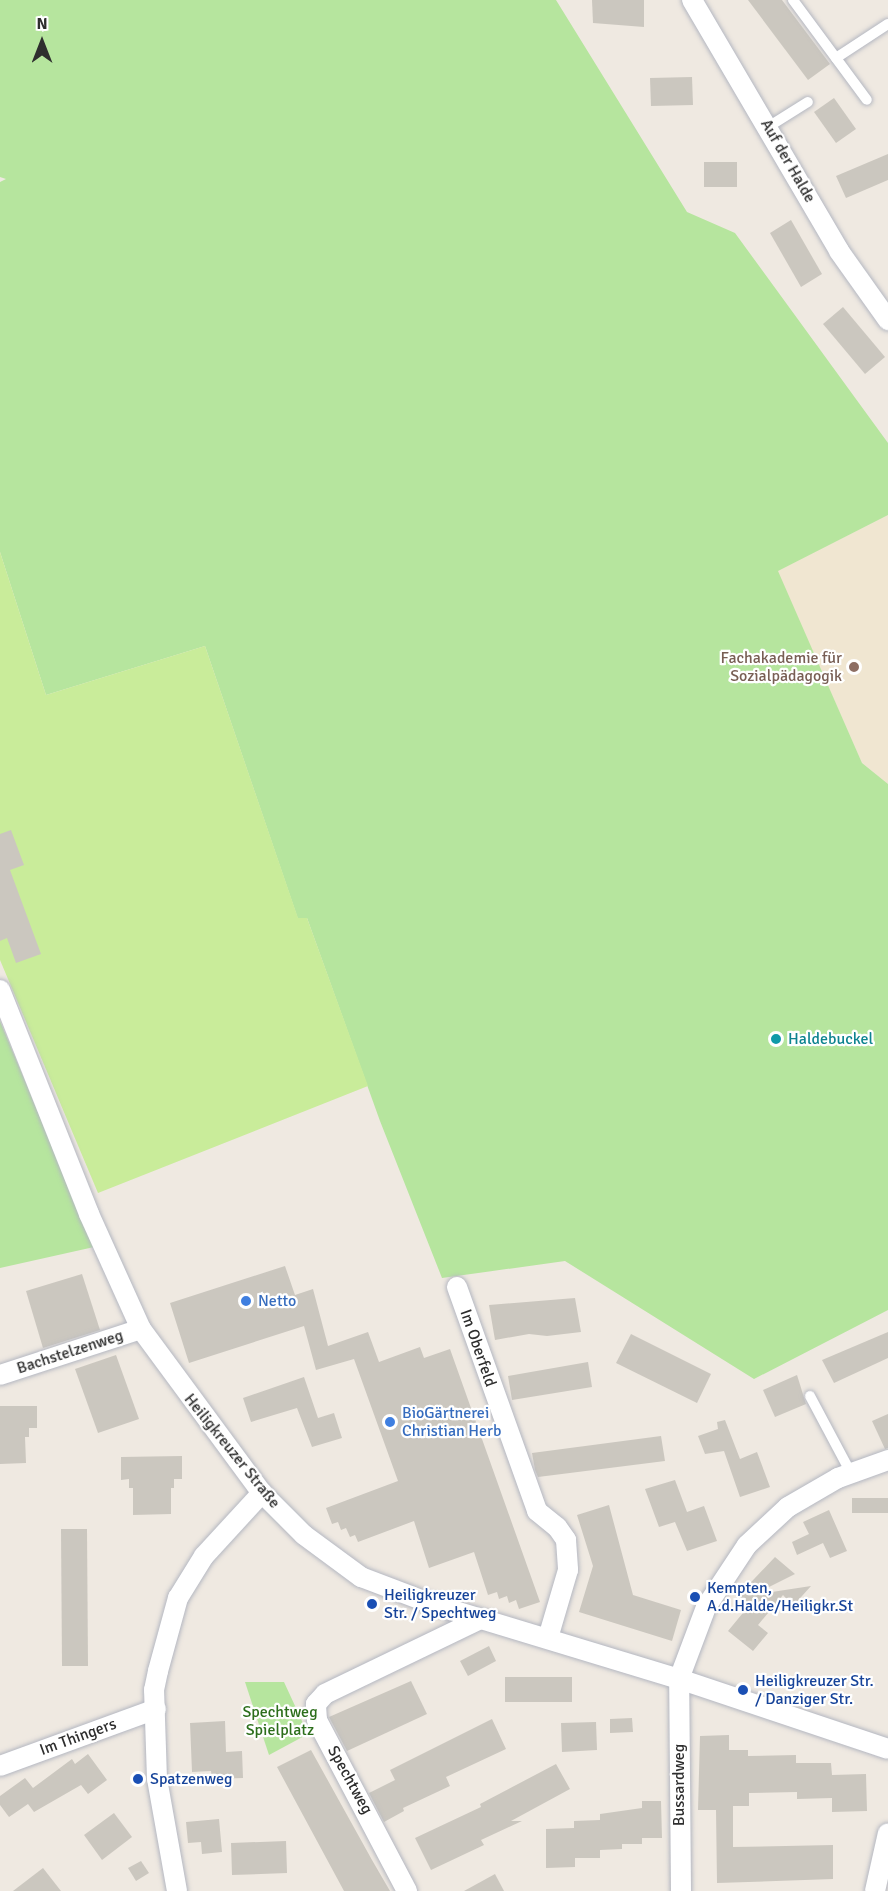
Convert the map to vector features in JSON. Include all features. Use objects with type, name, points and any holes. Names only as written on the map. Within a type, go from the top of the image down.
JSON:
[{"type":"street","name":"Auf der Halde","points":[[692,0],[839,251],[888,320]]},
{"type":"street","name":"Heiligkreuzer Straße","points":[[0,990],[84,1204],[141,1329],[262,1493],[304,1535],[361,1577],[478,1620],[548,1638],[679,1679],[888,1749]]},
{"type":"street","name":"Im Oberfeld","points":[[457,1287],[537,1511],[557,1527],[566,1540],[568,1570],[548,1638]]},
{"type":"street","name":"Bachstelzenweg","points":[[0,1375],[141,1329]]},
{"type":"street","points":[[679,1679],[706,1607],[747,1545],[788,1507],[851,1473],[888,1460]]},
{"type":"street","points":[[177,1891],[157,1779],[158,1671],[178,1598],[204,1556],[262,1493]]},
{"type":"street","name":"Spechtweg","points":[[407,1891],[316,1720],[316,1704],[325,1694],[478,1620]]},
{"type":"street","name":"Bussardweg","points":[[679,1679],[681,1891]]},
{"type":"street","name":"Im Thingers","points":[[0,1766],[156,1709]]},
{"type":"street","points":[[875,1891],[888,1833]]},
{"type":"lane","points":[[793,0],[867,100]]},
{"type":"lane","points":[[836,58],[888,24]]},
{"type":"lane","points":[[768,127],[808,102]]},
{"type":"lane","points":[[810,1396],[851,1473]]},
{"type":"shaded area","name":"Fachakademie für Sozialpädagogik","points":[[888,515],[888,784],[862,763],[777,571]]},
{"type":"green space","points":[[0,0],[556,0],[687,212],[735,233],[888,443],[888,515],[778,571],[862,763],[888,784],[888,1310],[754,1379],[565,1261],[442,1278],[380,1121],[307,918],[298,919],[205,646],[46,695],[0,552],[0,182],[6,179],[0,177]]},
{"type":"green space","points":[[0,552],[46,695],[205,646],[298,918],[307,918],[368,1086],[98,1193],[0,960]]},
{"type":"green space","points":[[0,1021],[94,1247],[0,1268]]},
{"type":"green space","name":"Spechtweg Spielplatz","points":[[245,1682],[284,1682],[308,1734],[269,1755]]},
{"type":"building","points":[[592,0],[644,0],[644,27],[593,23]]},
{"type":"building","points":[[748,0],[782,0],[830,64],[808,80]]},
{"type":"building","points":[[692,77],[693,105],[651,106],[650,78]]},
{"type":"building","points":[[834,98],[856,129],[836,143],[814,112]]},
{"type":"building","points":[[888,154],[888,180],[846,198],[836,176]]},
{"type":"building","points":[[704,162],[737,162],[737,187],[704,187]]},
{"type":"building","points":[[791,220],[822,274],[801,287],[770,233]]},
{"type":"building","points":[[843,307],[885,357],[865,374],[823,324]]},
{"type":"building","points":[[11,830],[24,865],[10,870],[41,954],[16,963],[7,938],[0,941],[0,834]]},
{"type":"building","points":[[285,1266],[295,1295],[313,1289],[328,1346],[368,1332],[379,1362],[420,1347],[424,1358],[450,1349],[540,1602],[519,1609],[516,1600],[509,1603],[507,1596],[499,1599],[497,1592],[488,1595],[474,1552],[429,1568],[414,1521],[358,1542],[355,1535],[350,1537],[346,1528],[341,1530],[338,1522],[332,1524],[326,1508],[398,1481],[354,1359],[316,1370],[304,1326],[189,1363],[170,1303]]},
{"type":"building","points":[[82,1274],[100,1330],[43,1348],[26,1291]]},
{"type":"building","points":[[575,1298],[581,1332],[547,1336],[529,1334],[495,1340],[489,1305]]},
{"type":"building","points":[[888,1332],[888,1358],[834,1383],[822,1360]]},
{"type":"building","points":[[631,1334],[711,1374],[697,1403],[616,1363]]},
{"type":"building","points":[[116,1355],[139,1419],[98,1433],[75,1369]]},
{"type":"building","points":[[588,1362],[592,1387],[512,1400],[508,1376]]},
{"type":"building","points":[[797,1375],[806,1404],[775,1417],[763,1390]]},
{"type":"building","points":[[304,1377],[318,1418],[334,1413],[342,1438],[312,1447],[297,1408],[251,1422],[243,1398]]},
{"type":"building","points":[[0,1406],[37,1406],[37,1428],[29,1428],[29,1437],[25,1437],[26,1463],[0,1464]]},
{"type":"building","points":[[888,1414],[888,1448],[885,1449],[872,1421]]},
{"type":"building","points":[[725,1420],[740,1459],[757,1452],[770,1487],[740,1497],[724,1451],[705,1454],[698,1436],[718,1429],[717,1422]]},
{"type":"building","points":[[661,1436],[665,1461],[538,1477],[535,1470],[532,1453]]},
{"type":"building","points":[[182,1456],[182,1479],[174,1479],[174,1488],[171,1488],[171,1514],[133,1515],[133,1488],[129,1488],[129,1479],[121,1480],[121,1457]]},
{"type":"building","points":[[675,1480],[687,1512],[704,1506],[717,1541],[687,1551],[675,1522],[659,1527],[645,1489]]},
{"type":"building","points":[[852,1498],[888,1498],[888,1513],[852,1513]]},
{"type":"building","points":[[609,1505],[633,1595],[681,1610],[672,1641],[579,1612],[593,1566],[577,1515]]},
{"type":"building","points":[[829,1510],[847,1551],[830,1558],[823,1543],[797,1555],[792,1542],[809,1534],[803,1522]]},
{"type":"building","points":[[61,1529],[87,1529],[88,1666],[62,1666]]},
{"type":"building","points":[[775,1557],[795,1574],[753,1595],[811,1586],[793,1606],[783,1595],[758,1625],[768,1633],[753,1651],[728,1631],[747,1608],[736,1598]]},
{"type":"building","points":[[489,1646],[496,1661],[468,1676],[460,1661]]},
{"type":"building","points":[[505,1677],[572,1677],[572,1702],[505,1702]]},
{"type":"building","points":[[411,1681],[427,1714],[347,1751],[329,1717]]},
{"type":"building","points":[[632,1718],[633,1732],[610,1733],[610,1719]]},
{"type":"building","points":[[492,1719],[506,1749],[446,1777],[450,1786],[403,1808],[404,1811],[384,1822],[369,1793],[395,1780],[390,1770]]},
{"type":"building","points":[[225,1721],[226,1752],[242,1751],[243,1778],[212,1779],[211,1771],[192,1772],[190,1723]]},
{"type":"building","points":[[596,1722],[597,1750],[562,1752],[561,1723]]},
{"type":"building","points":[[729,1735],[729,1750],[748,1750],[748,1756],[796,1755],[796,1763],[831,1763],[832,1775],[866,1774],[867,1811],[832,1812],[832,1798],[797,1799],[797,1792],[749,1793],[749,1806],[733,1806],[733,1847],[833,1845],[833,1879],[717,1883],[716,1810],[698,1810],[700,1736]]},
{"type":"building","points":[[311,1750],[390,1891],[344,1891],[277,1767]]},
{"type":"building","points":[[88,1754],[107,1780],[88,1794],[81,1785],[34,1812],[28,1804],[9,1817],[0,1805],[0,1796],[25,1778],[33,1788],[72,1759],[75,1764]]},
{"type":"building","points":[[556,1764],[570,1789],[511,1821],[522,1821],[481,1840],[484,1845],[431,1870],[415,1838],[481,1807],[480,1804]]},
{"type":"building","points":[[642,1801],[661,1801],[662,1838],[642,1838],[642,1844],[622,1844],[622,1849],[600,1850],[600,1858],[575,1858],[575,1867],[546,1868],[546,1829],[574,1828],[574,1821],[600,1820],[600,1814],[642,1808]]},
{"type":"building","points":[[114,1813],[132,1837],[102,1860],[84,1835]]},
{"type":"building","points":[[219,1819],[222,1852],[202,1854],[201,1842],[188,1843],[186,1822]]},
{"type":"building","points":[[286,1841],[287,1873],[232,1875],[231,1843]]},
{"type":"building","points":[[141,1861],[149,1873],[136,1881],[128,1868]]},
{"type":"building","points":[[43,1868],[61,1891],[13,1891]]},
{"type":"building","points":[[495,1874],[504,1891],[464,1891]]},
{"type":"place","name":"Fachakademie für Sozialpädagogik","points":[[854,667]]},
{"type":"place","name":"Haldebuckel","points":[[776,1039]]},
{"type":"place","name":"Netto","points":[[246,1301]]},
{"type":"place","name":"BioGärtnerei Christian Herb","points":[[390,1422]]},
{"type":"place","name":"Kempten, A.d.Halde/Heiligkr.St","points":[[695,1597]]},
{"type":"place","name":"Heiligkreuzer Str. / Spechtweg","points":[[372,1604]]},
{"type":"place","name":"Heiligkreuzer Str. / Danziger Str.","points":[[743,1690]]},
{"type":"place","name":"Spatzenweg","points":[[138,1779]]}]
